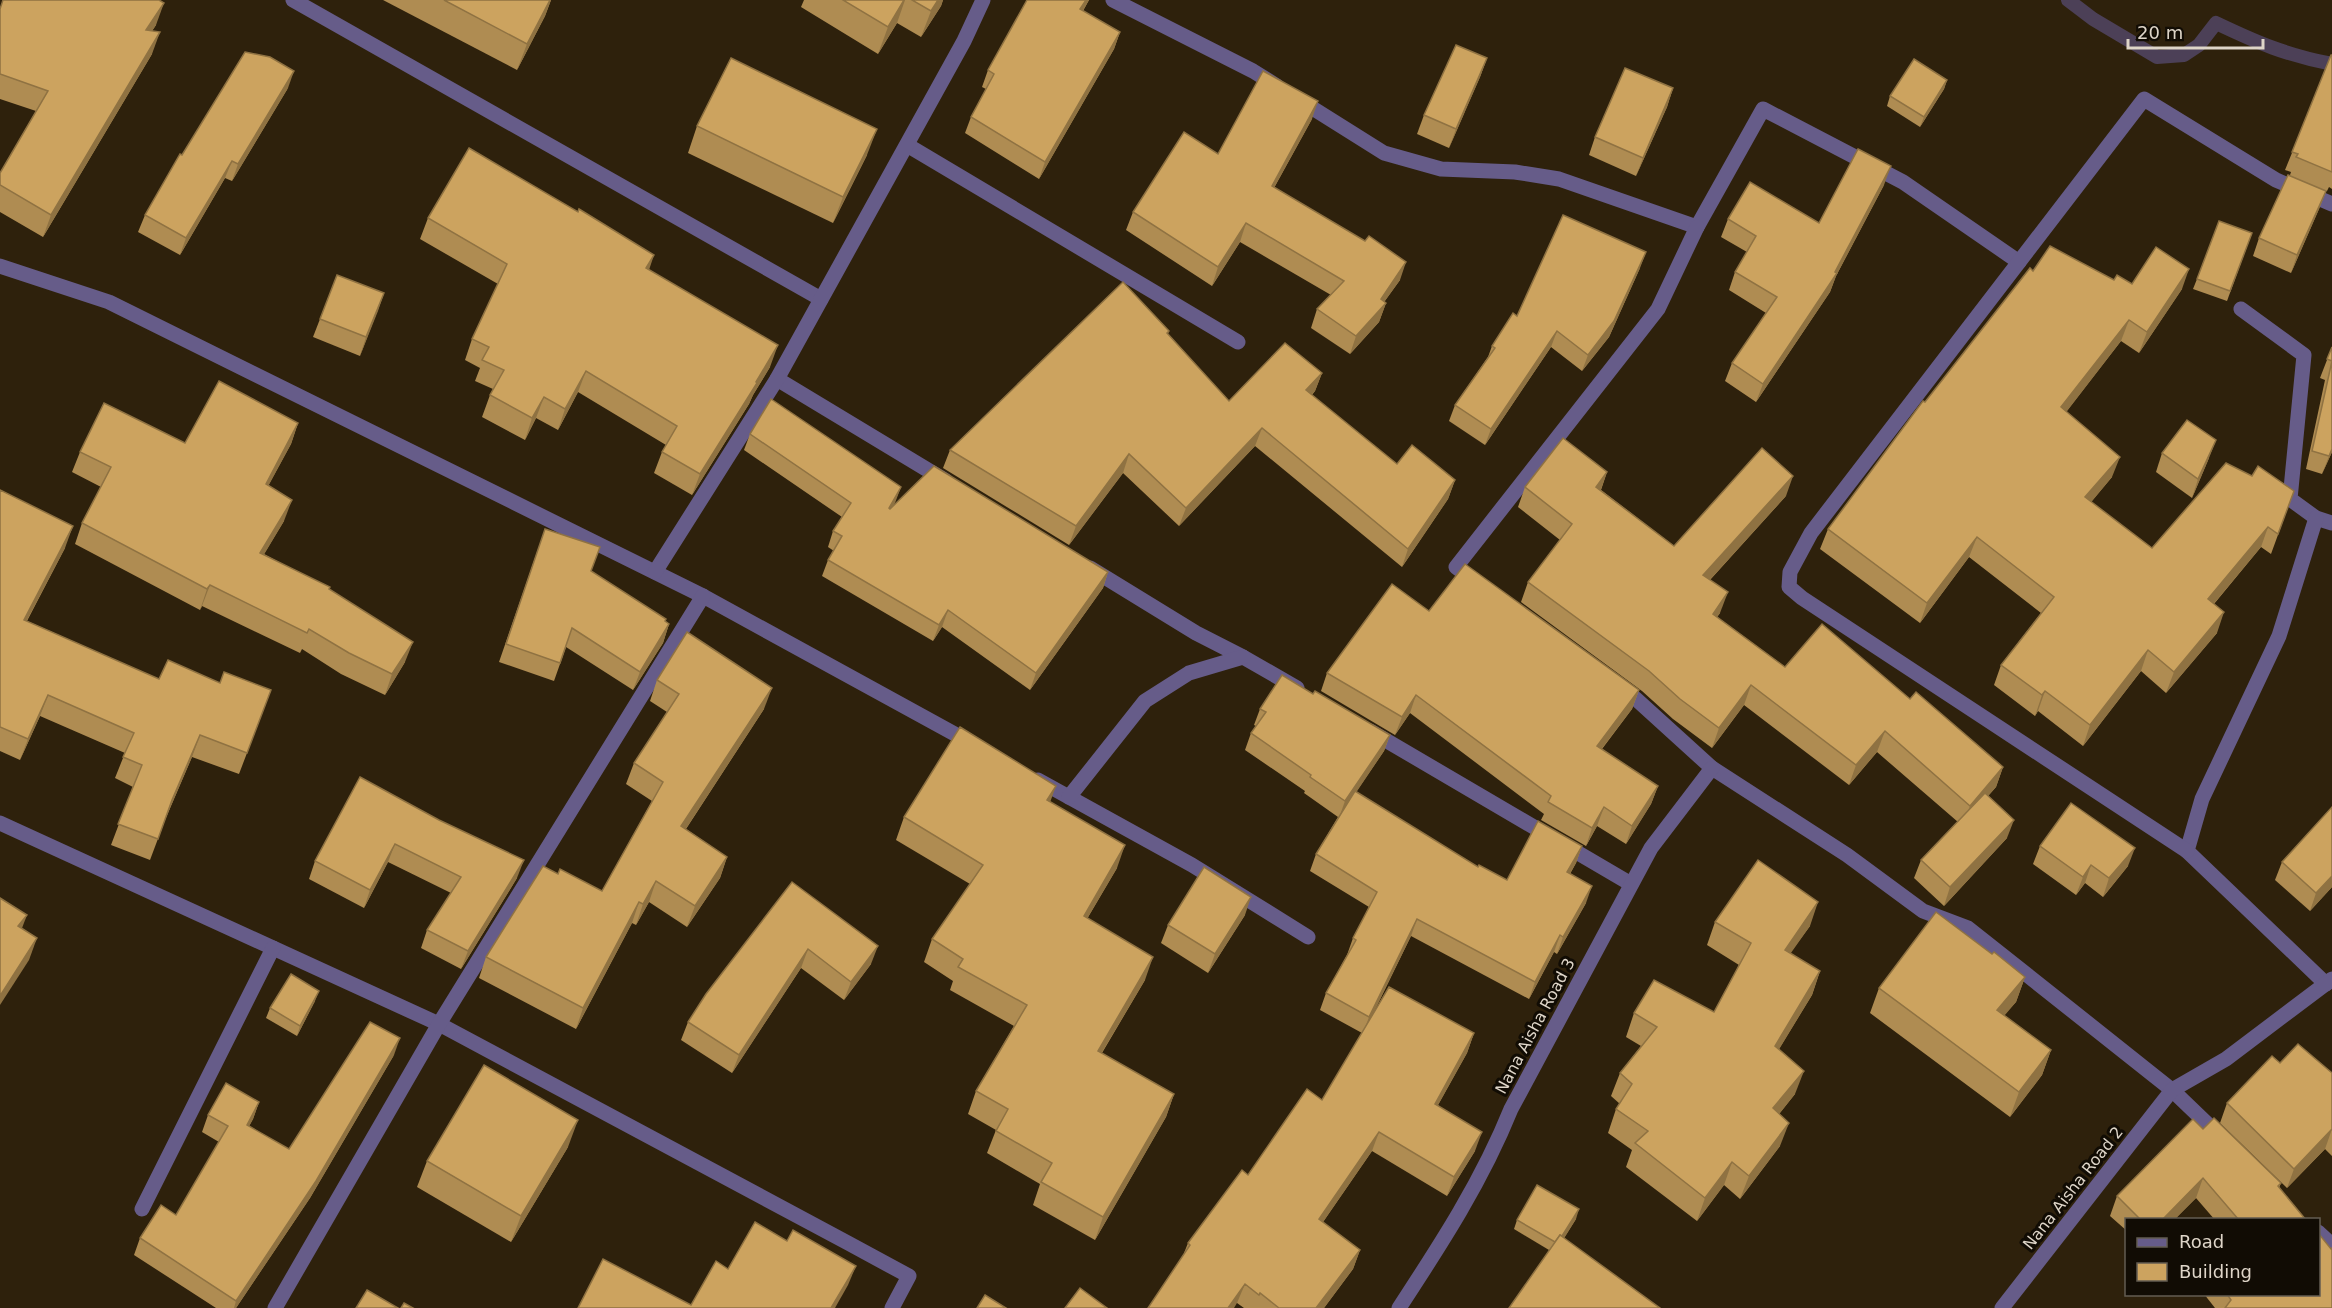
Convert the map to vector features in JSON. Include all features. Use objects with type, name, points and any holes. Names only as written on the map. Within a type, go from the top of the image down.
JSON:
[{"type":"street","points":[[293,0],[821,299]]},
{"type":"street","points":[[655,572],[777,379],[964,41],[983,0]]},
{"type":"street","points":[[1113,0],[1253,71],[1384,153],[1441,169],[1515,172],[1559,179],[1696,228]]},
{"type":"street","points":[[2172,1090],[2226,1059],[2329,981],[2187,851],[2001,726],[1955,699],[1802,598],[1789,587],[1790,572],[1811,533],[2144,99],[2276,180],[2332,204]]},
{"type":"street","points":[[1494,595],[1455,567],[1658,309],[1696,228],[1763,109],[1903,182],[2019,262]]},
{"type":"street","points":[[907,145],[1238,342]]},
{"type":"street","points":[[0,266],[109,302],[703,596],[985,751]]},
{"type":"street","points":[[2241,309],[2304,355],[2290,499],[2316,518],[2332,523]]},
{"type":"street","points":[[777,379],[962,490]]},
{"type":"street","points":[[2187,851],[2202,799],[2278,636],[2316,518]]},
{"type":"street","points":[[1074,558],[1196,633],[1243,657],[1315,699]]},
{"type":"street","points":[[275,1308],[439,1024],[703,596]]},
{"type":"street","points":[[1068,797],[1145,701],[1189,673],[1243,657]]},
{"type":"street","points":[[1607,678],[1636,699],[1712,768],[1847,855],[1923,911],[1968,928],[2172,1090],[2231,1147]]},
{"type":"street","points":[[1356,723],[1631,884]]},
{"type":"street","name":"Nana Aisha Road 3","points":[[1399,1308],[1475,1187],[1495,1150],[1511,1109],[1651,848],[1712,768]]},
{"type":"street","points":[[1027,774],[1192,864],[1308,937]]},
{"type":"street","points":[[0,823],[439,1024],[909,1276],[892,1308]]},
{"type":"street","points":[[142,1209],[273,948]]},
{"type":"street","name":"Nana Aisha Road 2","points":[[2002,1308],[2172,1090]]},
{"type":"street","points":[[2320,1233],[2332,1245]]},
{"type":"building","points":[[3,0],[159,0],[164,3],[146,30],[160,32],[51,215],[0,185],[0,173],[48,91],[0,74],[0,9]]},
{"type":"building","points":[[444,0],[550,0],[527,44]]},
{"type":"building","points":[[843,0],[904,0],[888,27]]},
{"type":"building","points":[[912,0],[938,0],[931,11]]},
{"type":"building","points":[[1027,0],[1086,0],[1080,9],[1120,32],[1045,162],[971,117],[994,74],[988,70]]},
{"type":"building","points":[[1456,45],[1487,58],[1456,129],[1424,115]]},
{"type":"building","points":[[245,52],[270,57],[294,71],[238,164],[232,161],[186,238],[145,215],[180,154],[182,155]]},
{"type":"building","points":[[2331,55],[2332,172],[2296,157],[2298,154],[2292,152]]},
{"type":"building","points":[[731,58],[877,129],[843,197],[697,126]]},
{"type":"building","points":[[1914,59],[1947,80],[1924,117],[1890,96]]},
{"type":"building","points":[[1625,68],[1673,88],[1643,158],[1595,137]]},
{"type":"building","points":[[1263,71],[1318,101],[1272,186],[1365,241],[1369,236],[1406,262],[1381,299],[1386,303],[1356,336],[1317,309],[1344,281],[1246,223],[1218,267],[1133,212],[1184,132],[1218,154]]},
{"type":"building","points":[[469,148],[578,212],[579,209],[654,255],[646,268],[778,345],[700,474],[662,452],[677,426],[586,371],[565,409],[544,397],[532,418],[490,395],[504,370],[482,360],[489,347],[472,339],[507,264],[428,218]]},
{"type":"building","points":[[1858,149],[1891,166],[1835,272],[1837,273],[1763,384],[1732,363],[1777,297],[1735,272],[1756,236],[1728,219],[1750,182],[1819,223]]},
{"type":"building","points":[[2288,175],[2326,191],[2297,255],[2259,238]]},
{"type":"building","points":[[1563,215],[1646,252],[1614,321],[1588,355],[1557,331],[1491,429],[1455,405],[1495,348],[1492,346],[1513,313],[1517,316]]},
{"type":"building","points":[[2219,221],[2252,233],[2230,291],[2197,279]]},
{"type":"building","points":[[2050,246],[2114,280],[2117,275],[2132,284],[2156,247],[2189,269],[2147,332],[2129,320],[2061,407],[2120,457],[2085,497],[2152,548],[2226,463],[2252,476],[2258,466],[2294,491],[2278,534],[2268,527],[2208,599],[2224,612],[2174,672],[2148,650],[2090,725],[2045,691],[2042,695],[2001,665],[2054,597],[1977,537],[1927,603],[1828,529],[1923,401],[1925,402],[2030,268],[2033,271]]},
{"type":"building","points":[[337,275],[384,293],[366,337],[320,319]]},
{"type":"building","points":[[1123,282],[1229,401],[1285,343],[1322,373],[1306,390],[1397,464],[1412,445],[1455,480],[1408,549],[1262,428],[1186,508],[1129,454],[1076,526],[950,450]]},
{"type":"building","points":[[2332,347],[2332,361],[2327,359]]},
{"type":"building","points":[[2332,361],[2332,449],[2329,456],[2312,451]]},
{"type":"building","points":[[219,381],[298,423],[266,484],[292,500],[260,553],[330,587],[329,589],[413,642],[392,674],[349,653],[309,629],[307,633],[210,585],[207,589],[82,523],[111,467],[80,452],[104,403],[185,443]]},
{"type":"building","points":[[771,399],[901,487],[890,509],[934,466],[1108,572],[1036,673],[948,610],[939,625],[828,560],[842,536],[833,531],[851,503],[750,434]]},
{"type":"building","points":[[2187,420],[2216,440],[2198,479],[2162,453]]},
{"type":"building","points":[[1563,438],[1607,472],[1596,487],[1674,546],[1762,448],[1793,476],[1703,575],[1728,592],[1713,614],[1785,667],[1822,624],[1910,699],[1916,692],[2003,767],[1970,806],[1885,731],[1856,765],[1751,685],[1719,728],[1680,699],[1649,671],[1528,582],[1572,524],[1525,487]]},
{"type":"building","points":[[0,490],[73,526],[24,620],[159,679],[168,660],[220,683],[224,672],[271,690],[247,753],[200,735],[158,839],[118,824],[142,765],[123,757],[134,733],[48,695],[28,739],[0,727]]},
{"type":"building","points":[[545,529],[600,547],[591,571],[666,619],[665,621],[669,624],[640,672],[572,628],[560,663],[506,644]]},
{"type":"building","points":[[1465,564],[1639,690],[1597,746],[1658,786],[1632,826],[1604,807],[1592,828],[1548,802],[1551,796],[1416,695],[1402,717],[1327,673],[1392,584],[1429,611]]},
{"type":"building","points":[[687,632],[772,688],[681,826],[727,857],[695,906],[656,881],[643,904],[639,902],[583,1008],[486,957],[543,866],[558,874],[560,869],[602,891],[663,782],[634,763],[679,694],[657,680]]},
{"type":"building","points":[[1282,675],[1313,694],[1315,691],[1390,735],[1345,801],[1251,733],[1266,712],[1260,709]]},
{"type":"building","points":[[960,727],[1056,786],[1047,800],[1125,845],[1084,916],[1153,957],[1098,1051],[1174,1094],[1103,1217],[1041,1182],[1052,1163],[996,1131],[1008,1109],[976,1091],[1027,1005],[958,967],[963,959],[932,939],[983,865],[904,817]]},
{"type":"building","points":[[360,777],[439,820],[524,860],[468,951],[427,930],[461,877],[395,844],[370,890],[315,861]]},
{"type":"building","points":[[1355,791],[1478,867],[1479,865],[1507,880],[1538,821],[1582,846],[1567,872],[1592,886],[1563,937],[1560,935],[1535,982],[1417,919],[1369,1017],[1326,993],[1356,940],[1353,938],[1377,892],[1316,854]]},
{"type":"building","points":[[1985,793],[2014,820],[1950,887],[1921,860]]},
{"type":"building","points":[[2071,803],[2135,848],[2109,878],[2091,865],[2083,877],[2040,846]]},
{"type":"building","points":[[2332,807],[2332,876],[2316,893],[2282,862]]},
{"type":"building","points":[[1758,860],[1818,902],[1785,950],[1820,971],[1775,1046],[1804,1071],[1773,1108],[1789,1123],[1749,1176],[1732,1162],[1705,1198],[1635,1143],[1648,1131],[1616,1109],[1632,1084],[1620,1073],[1657,1027],[1634,1013],[1654,980],[1714,1012],[1751,943],[1715,922]]},
{"type":"building","points":[[1204,867],[1251,897],[1215,954],[1168,925]]},
{"type":"building","points":[[792,882],[878,946],[851,982],[808,949],[739,1055],[688,1022],[706,994]]},
{"type":"building","points":[[0,898],[27,915],[18,926],[37,938],[0,996]]},
{"type":"building","points":[[1936,912],[1992,954],[1994,952],[2025,977],[1997,1010],[2051,1050],[2019,1092],[1879,988]]},
{"type":"building","points":[[291,974],[319,991],[300,1026],[270,1008]]},
{"type":"building","points":[[1389,987],[1474,1033],[1435,1104],[1482,1132],[1454,1177],[1379,1132],[1319,1219],[1360,1250],[1316,1308],[1279,1308],[1245,1284],[1228,1308],[1148,1308],[1190,1245],[1188,1243],[1242,1170],[1248,1175],[1307,1089],[1322,1100]]},
{"type":"building","points":[[370,1022],[400,1038],[316,1181],[236,1301],[140,1238],[161,1205],[176,1215],[228,1126],[208,1115],[226,1083],[259,1102],[247,1125],[289,1149]]},
{"type":"building","points":[[2298,1044],[2332,1073],[2332,1129],[2294,1169],[2227,1103],[2272,1056],[2280,1063]]},
{"type":"building","points":[[484,1065],[578,1120],[521,1216],[427,1161]]},
{"type":"building","points":[[2214,1118],[2281,1183],[2278,1186],[2304,1218],[2237,1218],[2203,1178],[2164,1218],[2139,1218],[2117,1196],[2193,1119],[2203,1129]]},
{"type":"building","points":[[1537,1185],[1579,1209],[1562,1236],[1560,1235],[1555,1242],[1517,1220]]},
{"type":"building","points":[[755,1222],[787,1241],[793,1230],[856,1266],[831,1308],[578,1308],[603,1259],[691,1305],[716,1261],[728,1269]]},
{"type":"building","points":[[1560,1235],[1660,1308],[1509,1308]]},
{"type":"building","points":[[2320,1235],[2332,1248],[2332,1308],[2225,1308],[2231,1300],[2228,1296],[2320,1296]]},
{"type":"building","points":[[1080,1288],[1107,1308],[1065,1308]]},
{"type":"building","points":[[367,1290],[398,1308],[356,1308]]},
{"type":"building","points":[[985,1295],[1006,1308],[977,1308]]},
{"type":"building","points":[[404,1303],[413,1308],[401,1308]]},
{"type":"waterway","points":[[2068,0],[2093,19],[2157,57],[2184,55],[2199,45],[2216,23],[2272,48],[2332,64]]}]
